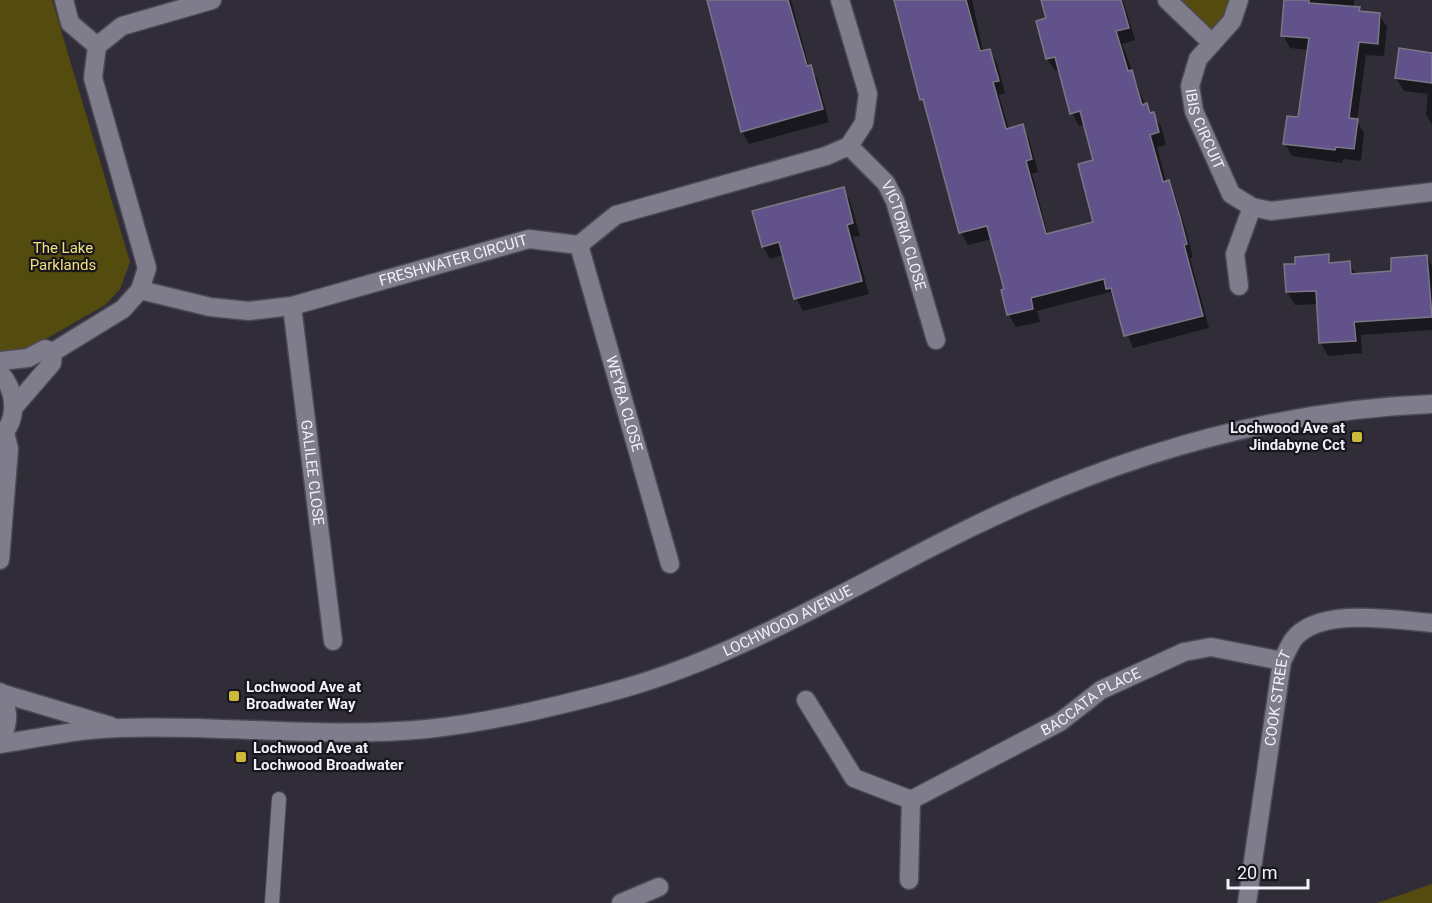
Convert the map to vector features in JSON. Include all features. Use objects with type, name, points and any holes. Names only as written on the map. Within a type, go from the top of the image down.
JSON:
[{"type":"street","points":[[64,0],[70,23],[97,46]]},
{"type":"street","points":[[53,352],[123,309],[140,290],[147,268],[93,78],[97,46],[122,26],[212,0]]},
{"type":"street","points":[[579,245],[616,215],[826,156],[849,146],[864,123],[868,94],[840,0]]},
{"type":"street","points":[[1167,0],[1212,43]]},
{"type":"street","name":"IBIS CIRCUIT","points":[[1239,0],[1232,21],[1198,59],[1190,86],[1194,111],[1231,194],[1252,207]]},
{"type":"street","name":"VICTORIA CLOSE","points":[[849,146],[886,183],[895,201],[936,340]]},
{"type":"street","points":[[1239,286],[1235,254],[1252,207],[1271,211],[1432,192]]},
{"type":"street","name":"FRESHWATER CIRCUIT","points":[[140,290],[210,307],[249,311],[292,306],[530,239],[579,245]]},
{"type":"street","name":"WEYBA CLOSE","points":[[579,245],[670,564]]},
{"type":"street","name":"GALILEE CLOSE","points":[[292,306],[333,641]]},
{"type":"street","points":[[0,361],[28,358],[45,349],[53,352]]},
{"type":"street","points":[[14,406],[52,363],[53,352]]},
{"type":"street","points":[[0,373],[12,393],[14,406],[11,420],[2,435],[9,449],[0,560]]},
{"type":"street","name":"LOCHWOOD AVENUE","points":[[0,744],[118,728],[332,733],[426,729],[525,714],[628,687],[715,656],[800,618],[981,523],[1067,483],[1150,454],[1250,426],[1381,406],[1432,404]]},
{"type":"street","name":"COOK STREET","points":[[1247,903],[1282,660],[1294,638],[1317,624],[1354,616],[1432,623]]},
{"type":"street","name":"BACCATA PLACE","points":[[911,800],[1060,722],[1101,690],[1184,652],[1211,647],[1282,660]]},
{"type":"street","name":"LOCHWOOD AVENUE","points":[[0,693],[118,728]]},
{"type":"street","name":"LOCHWOOD AVENUE","points":[[0,693],[7,706],[8,720],[0,738]]},
{"type":"street","points":[[806,700],[854,778],[911,800],[909,880]]},
{"type":"street","points":[[621,903],[659,887]]},
{"type":"lane","points":[[272,903],[279,799]]},
{"type":"green space","name":"The Lake Parklands","points":[[0,0],[52,0],[130,262],[120,289],[105,305],[30,348],[0,353]]},
{"type":"green space","points":[[1167,0],[1239,0],[1212,43]]},
{"type":"green space","points":[[1432,884],[1432,903],[1377,903]]},
{"type":"building","points":[[707,0],[788,0],[807,66],[811,65],[823,109],[741,132]]},
{"type":"building","points":[[894,0],[966,0],[980,51],[990,49],[999,81],[993,82],[1006,129],[1023,124],[1032,159],[1026,161],[1046,234],[1093,222],[1078,164],[1093,160],[1080,111],[1070,114],[1055,57],[1046,59],[1036,21],[1046,18],[1041,0],[1121,0],[1129,28],[1116,31],[1128,71],[1132,70],[1142,105],[1147,103],[1150,113],[1154,112],[1159,132],[1150,135],[1163,182],[1169,180],[1180,217],[1187,244],[1184,245],[1203,316],[1124,336],[1111,288],[1106,289],[1104,279],[1031,298],[1033,309],[1007,315],[1001,290],[1004,289],[987,226],[959,233],[923,99],[920,100]]},
{"type":"building","points":[[1284,0],[1309,0],[1309,3],[1360,7],[1359,11],[1380,13],[1378,44],[1359,42],[1349,118],[1358,119],[1354,149],[1336,147],[1335,150],[1283,144],[1287,116],[1298,117],[1309,38],[1281,36]]},
{"type":"building","points":[[1399,48],[1432,53],[1432,83],[1395,78]]},
{"type":"building","points":[[844,187],[853,223],[847,225],[862,281],[794,299],[779,242],[762,247],[752,211]]},
{"type":"building","points":[[1329,254],[1329,263],[1350,261],[1351,274],[1391,271],[1391,258],[1427,255],[1432,317],[1354,322],[1356,341],[1319,343],[1316,291],[1286,292],[1284,264],[1295,264],[1295,257]]},
{"type":"place","name":"Lochwood Ave at Jindabyne Cct","points":[[1357,437]]},
{"type":"place","name":"Lochwood Ave at Broadwater Way","points":[[234,696]]},
{"type":"place","name":"Lochwood Ave at Lochwood Broadwater","points":[[241,757]]}]
